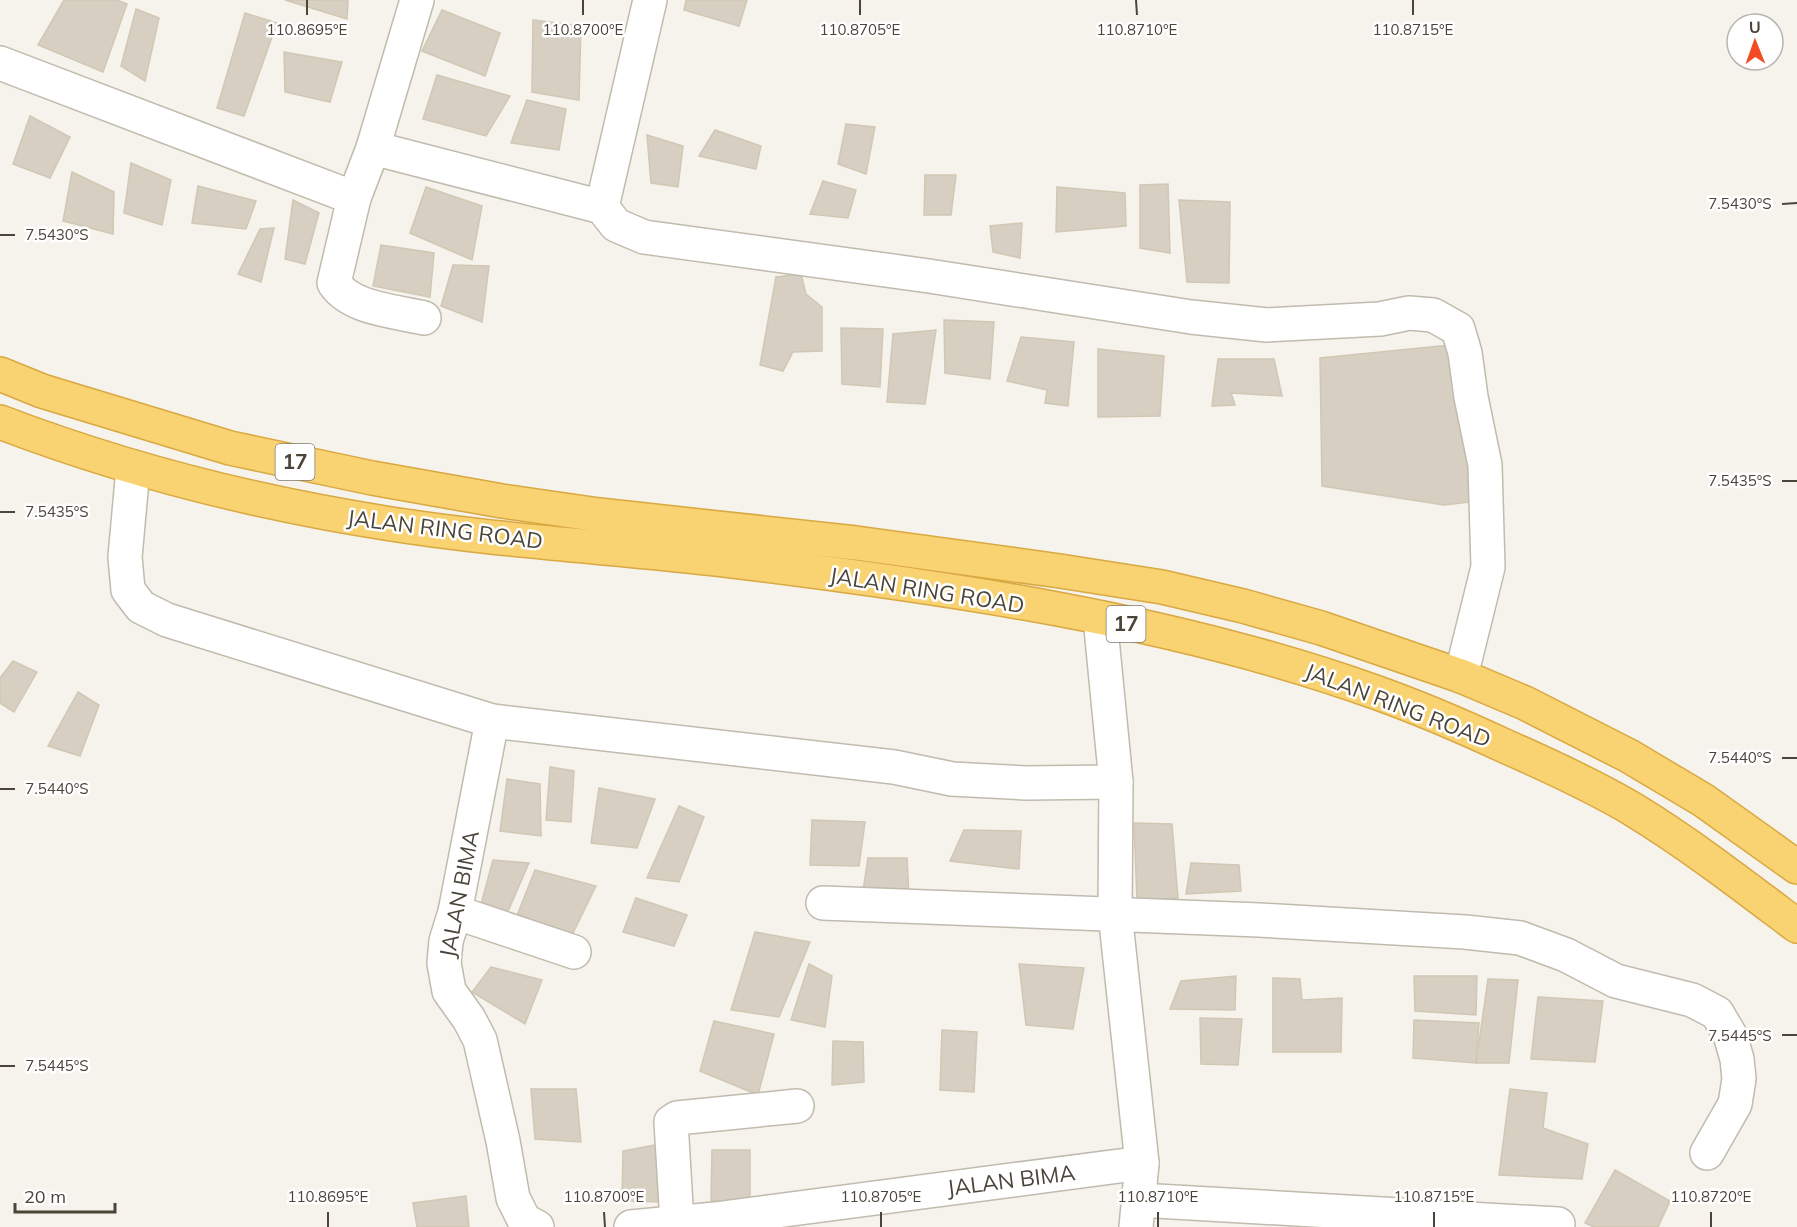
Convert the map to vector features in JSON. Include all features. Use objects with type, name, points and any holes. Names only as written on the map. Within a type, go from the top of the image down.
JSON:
[{"type":"highway","name":"JALAN RING ROAD","points":[[0,374],[42,392],[230,448],[372,478],[502,501],[588,513],[856,543],[1162,587],[1243,606],[1321,628],[1461,676],[1526,703],[1629,756],[1703,800],[1797,867]]},
{"type":"highway","name":"JALAN RING ROAD","points":[[0,422],[133,469],[268,503],[390,524],[720,560],[912,585],[1100,618],[1195,639],[1284,663],[1376,692],[1557,769],[1632,809],[1710,861],[1797,926]]},
{"type":"street","points":[[417,0],[373,148],[354,198],[334,283],[339,291],[359,303],[424,318]]},
{"type":"street","points":[[602,207],[650,0]]},
{"type":"street","points":[[0,63],[354,198]]},
{"type":"street","points":[[373,148],[602,207],[616,225],[644,237],[929,276],[1191,317],[1267,325],[1380,319],[1409,313],[1433,315],[1458,329],[1465,353],[1471,397],[1485,465],[1488,567],[1461,676]]},
{"type":"street","points":[[133,469],[125,557],[128,590],[141,607],[167,620],[492,721],[894,768],[952,779],[1026,783],[1116,782]]},
{"type":"street","points":[[1100,618],[1116,782],[1115,913],[1142,1163],[1137,1214],[1558,1224]]},
{"type":"street","name":"JALAN BIMA","points":[[492,721],[455,912],[446,940],[444,963],[449,991],[469,1019],[480,1040],[503,1141],[513,1198],[524,1220],[537,1227]]},
{"type":"street","points":[[823,903],[1115,913],[1454,931],[1520,938],[1566,955],[1616,981],[1692,1000],[1717,1013],[1730,1035],[1737,1059],[1739,1079],[1735,1104],[1707,1153]]},
{"type":"street","points":[[455,912],[574,952]]},
{"type":"street","points":[[677,1223],[671,1122],[677,1118],[797,1106]]},
{"type":"street","name":"JALAN BIMA","points":[[631,1227],[1142,1163]]},
{"type":"building","points":[[64,0],[117,0],[127,4],[103,72],[38,45]]},
{"type":"building","points":[[285,0],[348,0],[347,19]]},
{"type":"building","points":[[686,0],[747,0],[739,26],[684,10]]},
{"type":"building","points":[[136,9],[159,18],[145,81],[121,66]]},
{"type":"building","points":[[442,10],[500,33],[485,76],[422,51]]},
{"type":"building","points":[[245,13],[277,23],[244,116],[217,108]]},
{"type":"building","points":[[533,20],[581,26],[579,100],[532,92]]},
{"type":"building","points":[[284,52],[342,62],[330,102],[285,92]]},
{"type":"building","points":[[437,75],[510,96],[486,136],[423,119]]},
{"type":"building","points":[[527,100],[566,109],[559,150],[511,143]]},
{"type":"building","points":[[30,116],[70,137],[50,178],[13,164]]},
{"type":"building","points":[[846,124],[875,127],[866,174],[838,164]]},
{"type":"building","points":[[715,130],[761,146],[756,169],[699,156]]},
{"type":"building","points":[[647,135],[683,146],[678,187],[651,183]]},
{"type":"building","points":[[131,163],[171,180],[162,225],[124,213]]},
{"type":"building","points":[[72,172],[114,192],[113,234],[63,221]]},
{"type":"building","points":[[925,175],[956,175],[951,215],[924,215]]},
{"type":"building","points":[[823,181],[856,190],[848,218],[810,214]]},
{"type":"building","points":[[1168,184],[1170,253],[1140,248],[1140,185]]},
{"type":"building","points":[[198,186],[256,201],[246,229],[192,223]]},
{"type":"building","points":[[426,187],[482,206],[472,260],[410,233]]},
{"type":"building","points":[[1057,187],[1125,193],[1126,226],[1056,232]]},
{"type":"building","points":[[293,200],[319,213],[305,264],[285,259]]},
{"type":"building","points":[[1179,200],[1230,202],[1229,283],[1187,282]]},
{"type":"building","points":[[1022,223],[1020,258],[993,252],[990,226]]},
{"type":"building","points":[[274,228],[261,282],[238,274],[260,229]]},
{"type":"building","points":[[381,245],[434,253],[430,297],[373,286]]},
{"type":"building","points":[[453,265],[489,266],[482,322],[441,306]]},
{"type":"building","points":[[801,274],[806,294],[822,307],[822,351],[793,352],[783,371],[760,365],[776,277]]},
{"type":"building","points":[[944,320],[994,322],[990,379],[945,373]]},
{"type":"building","points":[[841,328],[883,329],[880,387],[842,384]]},
{"type":"building","points":[[936,330],[925,404],[887,402],[893,334]]},
{"type":"building","points":[[1021,337],[1074,342],[1068,406],[1045,403],[1047,390],[1007,381]]},
{"type":"building","points":[[1450,345],[1478,501],[1444,505],[1322,486],[1320,358]]},
{"type":"building","points":[[1098,349],[1164,356],[1160,416],[1098,417]]},
{"type":"building","points":[[1218,359],[1274,359],[1282,396],[1231,393],[1235,405],[1212,406]]},
{"type":"building","points":[[13,661],[37,672],[14,712],[0,703],[0,678]]},
{"type":"building","points":[[78,692],[99,705],[80,756],[48,746]]},
{"type":"building","points":[[550,767],[574,771],[571,822],[546,820]]},
{"type":"building","points":[[507,779],[540,784],[541,836],[500,831]]},
{"type":"building","points":[[599,788],[655,799],[637,848],[591,843]]},
{"type":"building","points":[[679,806],[704,817],[679,882],[647,878]]},
{"type":"building","points":[[812,820],[865,822],[859,866],[810,865]]},
{"type":"building","points":[[1134,823],[1172,824],[1178,898],[1137,901]]},
{"type":"building","points":[[964,830],[1021,831],[1019,869],[950,861]]},
{"type":"building","points":[[868,858],[907,858],[909,897],[862,898]]},
{"type":"building","points":[[493,860],[529,863],[506,916],[480,908]]},
{"type":"building","points":[[1191,863],[1239,865],[1241,891],[1186,894]]},
{"type":"building","points":[[535,870],[596,886],[570,939],[516,918]]},
{"type":"building","points":[[636,898],[687,915],[674,946],[623,932]]},
{"type":"building","points":[[755,932],[810,942],[779,1017],[731,1010]]},
{"type":"building","points":[[809,964],[832,976],[825,1027],[791,1020]]},
{"type":"building","points":[[1019,964],[1084,968],[1073,1029],[1026,1025]]},
{"type":"building","points":[[491,967],[542,980],[525,1024],[472,992]]},
{"type":"building","points":[[1236,976],[1235,1010],[1170,1009],[1181,981]]},
{"type":"building","points":[[1414,976],[1477,976],[1476,1015],[1415,1011]]},
{"type":"building","points":[[1273,978],[1300,979],[1302,1000],[1342,998],[1341,1052],[1273,1052]]},
{"type":"building","points":[[1488,979],[1518,980],[1509,1063],[1476,1063]]},
{"type":"building","points":[[1538,997],[1603,1001],[1595,1062],[1531,1059]]},
{"type":"building","points":[[1200,1018],[1242,1019],[1238,1065],[1201,1064]]},
{"type":"building","points":[[1414,1020],[1479,1023],[1476,1063],[1413,1058]]},
{"type":"building","points":[[714,1021],[774,1034],[758,1095],[700,1071]]},
{"type":"building","points":[[942,1030],[977,1032],[974,1092],[940,1090]]},
{"type":"building","points":[[833,1041],[863,1042],[864,1082],[832,1085]]},
{"type":"building","points":[[531,1089],[576,1089],[581,1142],[535,1139]]},
{"type":"building","points":[[1510,1089],[1547,1093],[1543,1128],[1588,1144],[1582,1179],[1499,1175]]},
{"type":"building","points":[[660,1144],[663,1202],[622,1201],[623,1151]]},
{"type":"building","points":[[712,1150],[750,1150],[750,1201],[711,1201]]},
{"type":"building","points":[[1615,1170],[1670,1201],[1658,1227],[1594,1227],[1585,1223]]},
{"type":"building","points":[[466,1196],[469,1227],[417,1227],[413,1203]]}]
